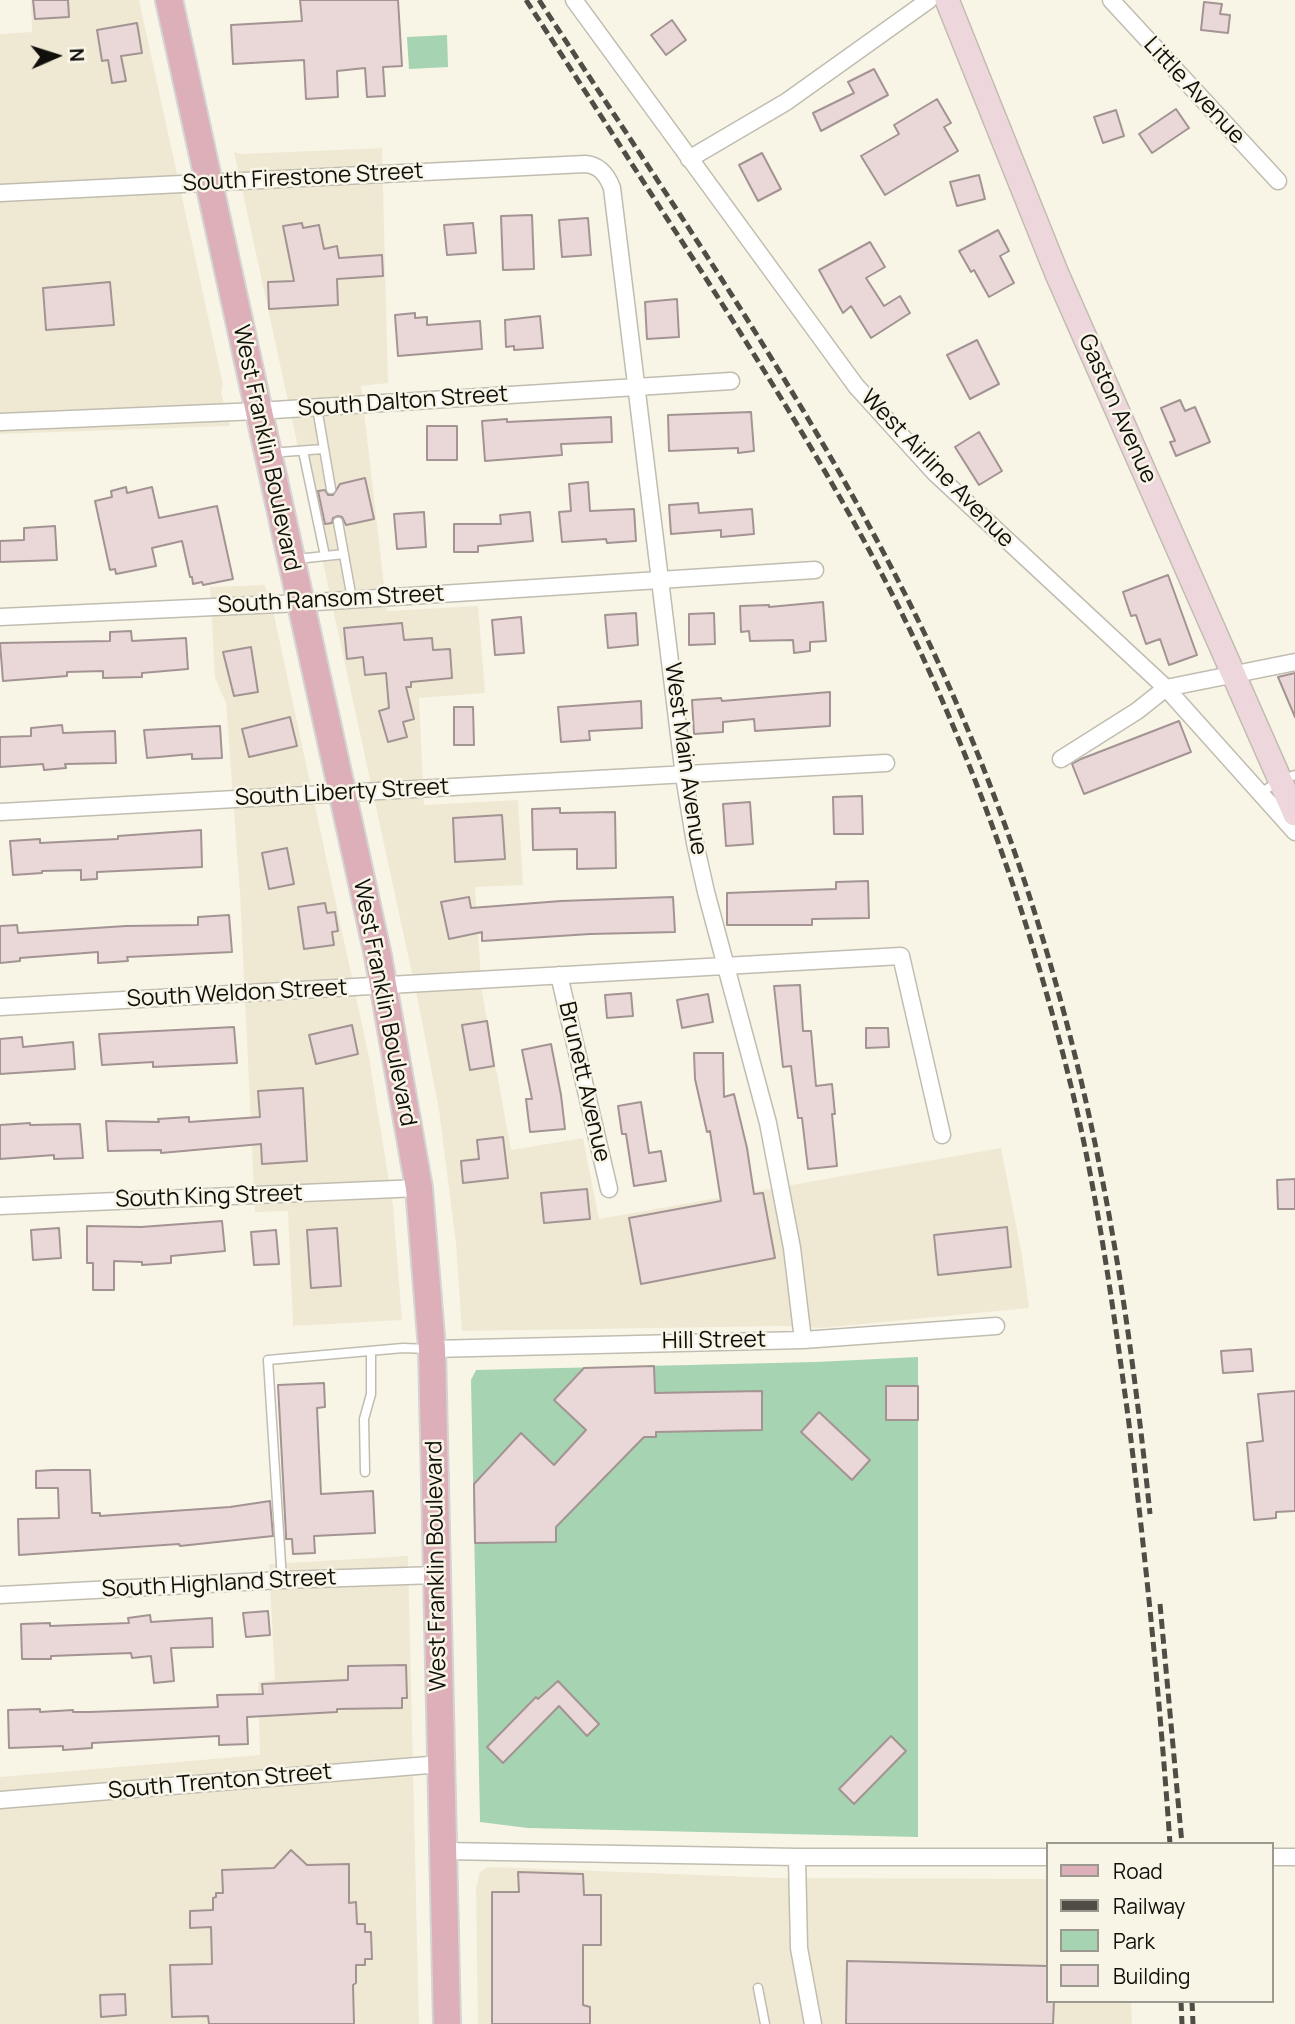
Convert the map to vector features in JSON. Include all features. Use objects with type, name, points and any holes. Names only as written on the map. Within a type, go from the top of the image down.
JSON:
[{"type":"main road","name":"West Franklin Boulevard","points":[[169,0],[384,986],[419,1188],[432,1349],[447,2024]]},
{"type":"main road","name":"Gaston Avenue","points":[[947,0],[1057,274],[1234,674],[1279,783],[1295,814]]},
{"type":"street","name":"West Airline Avenue","points":[[574,0],[865,396],[936,474],[1166,688],[1279,783],[1295,832]]},
{"type":"street","points":[[689,159],[786,102],[929,0]]},
{"type":"street","name":"Little Avenue","points":[[1111,0],[1278,181]]},
{"type":"street","name":"South Firestone Street","points":[[0,192],[585,164],[597,167],[603,172]]},
{"type":"street","name":"West Main Avenue","points":[[603,172],[612,188],[684,776],[706,892],[768,1123],[783,1193],[803,1340]]},
{"type":"street","name":"South Dalton Street","points":[[0,422],[317,408],[731,381]]},
{"type":"street","name":"South Ransom Street","points":[[0,617],[300,603],[815,570]]},
{"type":"street","points":[[1061,759],[1137,711],[1166,688],[1295,662]]},
{"type":"street","name":"South Liberty Street","points":[[0,812],[886,763]]},
{"type":"street","name":"South Weldon Street","points":[[0,1007],[901,956],[942,1135]]},
{"type":"street","name":"Brunett Avenue","points":[[559,975],[609,1189]]},
{"type":"street","name":"South King Street","points":[[0,1206],[419,1188]]},
{"type":"street","name":"Hill Street","points":[[432,1349],[803,1340],[996,1326]]},
{"type":"street","name":"South Highland Street","points":[[0,1595],[282,1580],[437,1576]]},
{"type":"street","name":"South Trenton Street","points":[[0,1800],[441,1764]]},
{"type":"street","points":[[443,1851],[797,1857],[1046,1857]]},
{"type":"street","points":[[797,1857],[799,1948],[813,2024]]},
{"type":"street","points":[[1274,1857],[1295,1857]]},
{"type":"lane","points":[[317,408],[331,489]]},
{"type":"lane","points":[[267,454],[323,449]]},
{"type":"lane","points":[[303,451],[325,556]]},
{"type":"lane","points":[[338,522],[352,599]]},
{"type":"lane","points":[[290,560],[344,554]]},
{"type":"lane","points":[[282,1580],[268,1360],[432,1349]]},
{"type":"lane","points":[[365,1472],[365,1419],[370,1394],[371,1352]]},
{"type":"lane","points":[[758,1988],[765,2024]]},
{"type":"shaded area","points":[[31,0],[139,0],[230,426],[0,434],[0,34],[32,32]]},
{"type":"shaded area","points":[[382,148],[388,383],[361,386],[387,611],[478,606],[485,693],[419,698],[424,805],[518,800],[523,885],[475,887],[482,992],[511,1150],[583,1138],[599,1219],[1001,1148],[1022,1255],[1029,1308],[821,1328],[784,1326],[462,1331],[456,1244],[439,1110],[418,1001],[234,152],[242,154]]},
{"type":"shaded area","points":[[265,585],[274,615],[369,1057],[393,1206],[402,1320],[293,1326],[288,1211],[255,1212],[240,893],[226,703],[215,678],[210,587]]},
{"type":"shaded area","points":[[408,1556],[419,2024],[0,2024],[0,1777],[260,1755],[258,1682],[275,1680],[269,1564]]},
{"type":"shaded area","points":[[486,1868],[778,1878],[1046,1879],[1046,2003],[1131,2003],[1132,2024],[478,2024],[476,1888],[480,1872]]},
{"type":"green space","points":[[447,35],[448,67],[409,69],[407,37]]},
{"type":"green space","points":[[918,1357],[918,1837],[528,1828],[480,1822],[471,1380],[476,1370]]},
{"type":"building","points":[[33,0],[68,0],[69,17],[35,19]]},
{"type":"building","points":[[300,0],[398,0],[402,66],[383,67],[385,96],[367,97],[365,68],[337,71],[338,97],[306,99],[304,60],[233,64],[231,25],[302,21]]},
{"type":"building","points":[[1204,2],[1222,4],[1220,14],[1230,15],[1228,33],[1201,30]]},
{"type":"building","points":[[672,20],[686,40],[666,55],[651,35]]},
{"type":"building","points":[[137,23],[142,53],[121,56],[126,81],[112,83],[108,60],[102,61],[97,30]]},
{"type":"building","points":[[874,69],[888,95],[821,131],[813,113],[854,93],[848,82]]},
{"type":"building","points":[[937,99],[951,123],[944,127],[958,151],[885,195],[861,156],[899,134],[894,125]]},
{"type":"building","points":[[1176,109],[1189,128],[1152,153],[1139,134]]},
{"type":"building","points":[[1116,110],[1124,136],[1103,143],[1094,117]]},
{"type":"building","points":[[762,153],[781,189],[758,201],[739,165]]},
{"type":"building","points":[[979,175],[985,199],[957,206],[950,182]]},
{"type":"building","points":[[532,215],[534,269],[503,270],[501,216]]},
{"type":"building","points":[[588,218],[591,255],[562,257],[559,220]]},
{"type":"building","points":[[302,223],[303,228],[319,225],[324,249],[337,246],[339,258],[382,255],[383,276],[337,279],[338,305],[269,309],[268,282],[294,281],[283,226]]},
{"type":"building","points":[[473,223],[476,253],[447,255],[444,225]]},
{"type":"building","points":[[998,230],[1009,251],[1000,256],[1014,283],[989,297],[974,270],[971,272],[959,251]]},
{"type":"building","points":[[870,242],[885,267],[866,278],[884,306],[900,296],[910,313],[871,338],[851,306],[843,313],[819,270]]},
{"type":"building","points":[[110,282],[114,325],[46,330],[43,288]]},
{"type":"building","points":[[677,299],[679,337],[647,339],[645,302]]},
{"type":"building","points":[[415,313],[415,318],[427,317],[427,325],[480,321],[482,349],[398,356],[395,315]]},
{"type":"building","points":[[540,316],[543,348],[514,350],[514,346],[506,347],[505,320]]},
{"type":"building","points":[[977,340],[999,384],[970,399],[947,355]]},
{"type":"building","points":[[1180,400],[1185,411],[1195,407],[1210,442],[1176,456],[1170,442],[1175,441],[1161,408]]},
{"type":"building","points":[[751,412],[754,451],[738,453],[738,448],[669,451],[668,415]]},
{"type":"building","points":[[611,417],[612,442],[561,444],[562,455],[485,461],[482,421]]},
{"type":"building","points":[[427,426],[457,426],[457,460],[427,460]]},
{"type":"building","points":[[979,432],[1002,471],[979,485],[955,447]]},
{"type":"building","points":[[365,478],[374,519],[346,525],[342,517],[338,516],[333,518],[332,523],[325,524],[318,491],[325,490],[328,495],[333,495],[340,484]]},
{"type":"building","points":[[588,482],[590,511],[634,509],[636,541],[607,543],[606,539],[562,542],[559,512],[571,511],[569,484]]},
{"type":"building","points":[[126,487],[127,493],[152,487],[159,518],[217,506],[233,579],[203,585],[202,582],[193,584],[182,541],[152,548],[156,566],[116,574],[115,569],[110,570],[95,501],[112,497],[111,491]]},
{"type":"building","points":[[698,503],[699,513],[752,509],[754,534],[721,537],[721,530],[671,534],[669,505]]},
{"type":"building","points":[[424,512],[426,547],[397,549],[394,514]]},
{"type":"building","points":[[530,512],[533,541],[478,546],[478,552],[454,552],[454,524],[501,524],[500,515]]},
{"type":"building","points":[[55,526],[57,560],[0,562],[0,541],[24,540],[24,528]]},
{"type":"building","points":[[1168,575],[1197,655],[1169,665],[1160,639],[1146,644],[1136,615],[1131,616],[1123,592]]},
{"type":"building","points":[[823,602],[826,641],[810,642],[810,651],[794,653],[793,640],[750,641],[749,631],[741,632],[740,606],[769,607]]},
{"type":"building","points":[[636,613],[638,645],[608,648],[605,615]]},
{"type":"building","points":[[714,613],[715,644],[689,645],[689,614]]},
{"type":"building","points":[[521,617],[524,653],[495,655],[492,620]]},
{"type":"building","points":[[402,623],[404,640],[432,638],[433,650],[450,649],[452,678],[411,682],[411,687],[406,687],[414,719],[403,722],[407,737],[388,742],[379,711],[389,708],[386,673],[365,675],[363,657],[347,659],[344,628]]},
{"type":"building","points":[[131,631],[132,641],[186,638],[188,669],[142,673],[142,677],[103,678],[103,671],[67,672],[67,676],[3,681],[0,643],[110,641],[110,632]]},
{"type":"building","points":[[251,647],[258,692],[234,696],[223,652]]},
{"type":"building","points":[[1295,673],[1295,717],[1278,677]]},
{"type":"building","points":[[830,692],[830,726],[755,731],[754,719],[723,722],[723,732],[694,734],[692,700],[721,698],[722,701]]},
{"type":"building","points":[[641,701],[642,728],[589,731],[590,740],[561,742],[558,707]]},
{"type":"building","points":[[454,707],[473,707],[474,745],[454,745]]},
{"type":"building","points":[[290,717],[297,746],[249,757],[242,729]]},
{"type":"building","points":[[1179,721],[1191,752],[1084,794],[1072,764]]},
{"type":"building","points":[[62,725],[63,733],[115,731],[116,763],[65,764],[66,768],[44,770],[43,764],[0,767],[0,737],[31,736],[31,728]]},
{"type":"building","points":[[220,726],[222,758],[192,759],[192,754],[147,758],[144,730]]},
{"type":"building","points":[[862,796],[863,834],[834,834],[833,797]]},
{"type":"building","points":[[750,802],[753,844],[726,846],[723,804]]},
{"type":"building","points":[[560,808],[560,813],[615,812],[616,868],[577,869],[577,849],[533,850],[532,809]]},
{"type":"building","points":[[502,815],[505,859],[455,862],[453,818]]},
{"type":"building","points":[[201,830],[202,867],[97,872],[97,879],[81,880],[81,870],[13,875],[10,841],[40,839],[40,843],[118,839],[118,836]]},
{"type":"building","points":[[287,848],[294,884],[269,889],[262,853]]},
{"type":"building","points":[[868,881],[869,918],[812,919],[812,925],[727,925],[727,893],[836,889],[836,882]]},
{"type":"building","points":[[469,897],[471,908],[673,897],[675,932],[482,941],[482,932],[449,939],[441,902]]},
{"type":"building","points":[[325,903],[327,913],[335,912],[338,931],[332,932],[334,945],[304,949],[298,907]]},
{"type":"building","points":[[229,915],[232,952],[127,957],[128,961],[98,963],[98,952],[20,958],[20,961],[0,963],[0,926],[17,925],[18,933],[126,926],[198,925],[198,917]]},
{"type":"building","points":[[800,985],[803,1031],[811,1031],[816,1086],[832,1084],[837,1166],[808,1169],[802,1118],[798,1118],[791,1066],[783,1067],[774,986]]},
{"type":"building","points":[[631,993],[633,1016],[607,1018],[605,995]]},
{"type":"building","points":[[708,994],[713,1022],[682,1028],[677,1000]]},
{"type":"building","points":[[487,1021],[494,1066],[470,1070],[462,1025]]},
{"type":"building","points":[[352,1025],[358,1054],[316,1064],[309,1035]]},
{"type":"building","points":[[234,1027],[237,1063],[153,1067],[153,1062],[102,1065],[99,1034]]},
{"type":"building","points":[[866,1028],[888,1028],[889,1047],[866,1048]]},
{"type":"building","points":[[22,1037],[23,1047],[73,1042],[75,1069],[0,1074],[0,1039]]},
{"type":"building","points":[[551,1044],[565,1129],[530,1132],[526,1099],[532,1099],[522,1050]]},
{"type":"building","points":[[694,1053],[723,1053],[724,1097],[734,1094],[747,1148],[754,1194],[763,1193],[775,1258],[641,1284],[629,1218],[721,1201],[710,1131],[707,1132],[695,1079]]},
{"type":"building","points":[[303,1088],[307,1161],[262,1164],[261,1144],[161,1153],[161,1150],[108,1151],[106,1121],[159,1122],[158,1119],[189,1117],[189,1122],[260,1117],[258,1091]]},
{"type":"building","points":[[641,1102],[649,1153],[661,1151],[666,1181],[634,1186],[626,1134],[622,1134],[618,1106]]},
{"type":"building","points":[[80,1124],[83,1158],[54,1159],[54,1155],[0,1159],[0,1125]]},
{"type":"building","points":[[503,1137],[508,1178],[463,1183],[461,1161],[479,1159],[477,1140]]},
{"type":"building","points":[[1295,1179],[1295,1209],[1278,1209],[1277,1180]]},
{"type":"building","points":[[587,1189],[590,1219],[544,1223],[541,1193]]},
{"type":"building","points":[[222,1221],[225,1251],[171,1256],[171,1263],[142,1265],[142,1262],[114,1261],[114,1290],[93,1290],[93,1263],[87,1263],[87,1226],[141,1227]]},
{"type":"building","points":[[1007,1227],[1011,1267],[938,1275],[934,1235]]},
{"type":"building","points":[[59,1228],[61,1258],[33,1260],[31,1230]]},
{"type":"building","points":[[337,1228],[341,1286],[311,1288],[307,1230]]},
{"type":"building","points":[[276,1230],[279,1264],[254,1265],[251,1232]]},
{"type":"building","points":[[1251,1349],[1253,1371],[1223,1373],[1221,1351]]},
{"type":"building","points":[[654,1366],[655,1393],[762,1391],[762,1430],[656,1432],[656,1437],[644,1437],[556,1527],[556,1542],[475,1543],[474,1484],[521,1433],[554,1465],[586,1430],[554,1400],[584,1368]]},
{"type":"building","points":[[324,1383],[325,1407],[317,1408],[321,1494],[373,1491],[375,1533],[314,1536],[315,1553],[293,1554],[292,1539],[286,1539],[278,1385]]},
{"type":"building","points":[[886,1386],[918,1386],[918,1420],[886,1420]]},
{"type":"building","points":[[1295,1391],[1295,1511],[1276,1512],[1276,1518],[1254,1520],[1247,1443],[1263,1441],[1258,1394]]},
{"type":"building","points":[[819,1412],[870,1460],[852,1480],[801,1432]]},
{"type":"building","points":[[90,1470],[92,1513],[100,1513],[100,1516],[230,1507],[270,1501],[273,1536],[180,1546],[19,1555],[18,1519],[59,1518],[58,1488],[36,1488],[36,1471]]},
{"type":"building","points":[[268,1611],[270,1635],[246,1637],[243,1613]]},
{"type":"building","points":[[150,1615],[151,1622],[212,1618],[213,1647],[171,1648],[174,1681],[154,1683],[151,1656],[132,1658],[131,1653],[22,1659],[21,1624],[50,1623],[50,1626],[129,1623],[128,1618]]},
{"type":"building","points":[[406,1665],[407,1698],[402,1698],[402,1708],[337,1709],[337,1712],[247,1717],[248,1744],[219,1745],[219,1736],[92,1743],[92,1748],[63,1750],[63,1746],[9,1748],[8,1710],[90,1712],[218,1707],[217,1695],[263,1694],[262,1684],[348,1680],[348,1666]]},
{"type":"building","points":[[558,1681],[599,1724],[587,1736],[559,1706],[503,1763],[487,1747],[536,1697],[538,1699]]},
{"type":"building","points":[[891,1736],[906,1751],[854,1804],[839,1789]]},
{"type":"building","points":[[291,1850],[307,1865],[349,1864],[349,1903],[356,1902],[357,1924],[365,1924],[365,1932],[371,1932],[372,1959],[365,1959],[365,1965],[356,1965],[356,1983],[353,1985],[354,2024],[209,2024],[208,2016],[172,2017],[170,1965],[212,1964],[211,1927],[190,1928],[190,1911],[213,1910],[213,1898],[216,1893],[223,1893],[222,1870],[274,1868]]},
{"type":"building","points":[[518,1872],[583,1874],[584,1895],[601,1895],[601,1945],[583,1945],[583,2005],[590,2007],[590,2024],[492,2024],[492,1892],[519,1892]]},
{"type":"building","points":[[847,1961],[1046,1966],[1046,2003],[1054,2003],[1053,2024],[846,2024]]},
{"type":"building","points":[[125,1994],[126,2015],[101,2017],[100,1995]]},
{"type":"railway","points":[[526,0],[734,322],[871,553],[944,705],[968,761],[1010,876],[1046,993],[1077,1111],[1106,1263],[1141,1523],[1170,1842]]},
{"type":"railway","points":[[539,0],[732,296],[824,447],[909,602],[971,738],[1024,879],[1067,1023],[1085,1095],[1123,1297],[1150,1514]]},
{"type":"railway","points":[[1160,1604],[1182,1842]]},
{"type":"railway","points":[[1181,2003],[1182,2024]]},
{"type":"railway","points":[[1192,2003],[1193,2024]]}]
